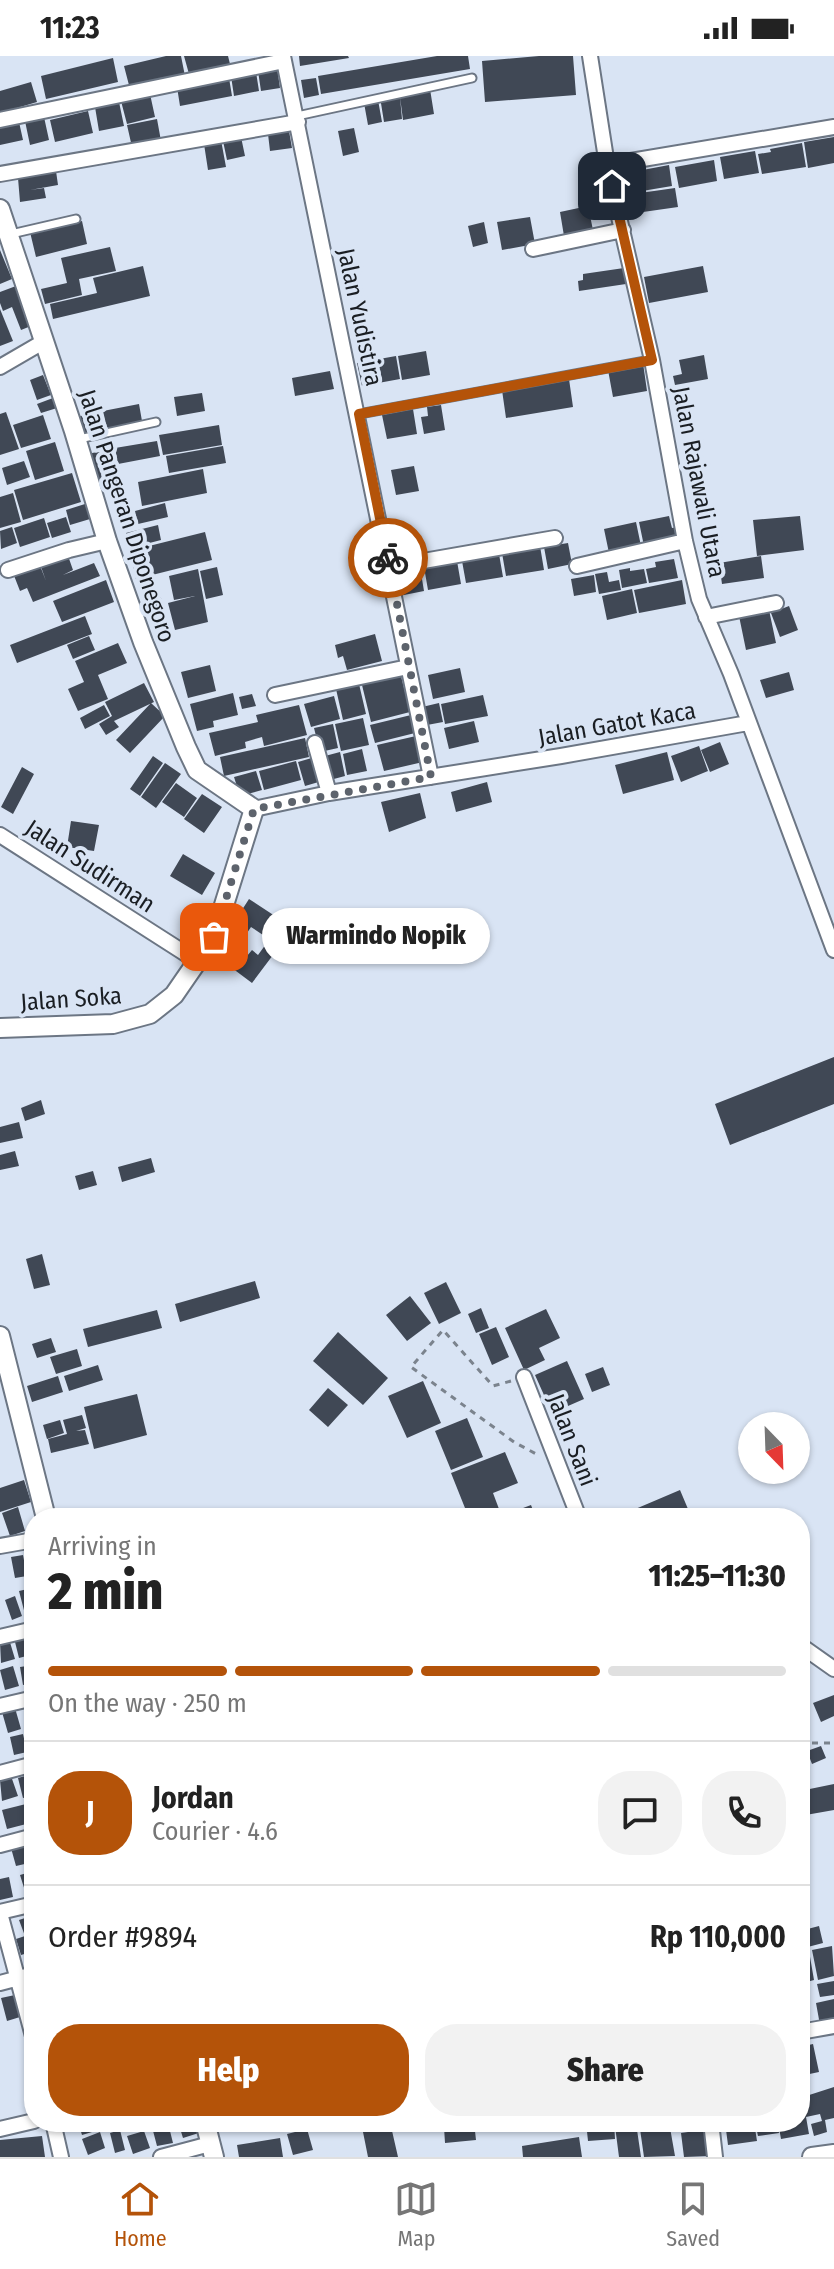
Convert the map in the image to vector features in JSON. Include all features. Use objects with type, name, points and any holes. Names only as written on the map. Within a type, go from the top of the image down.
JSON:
[{"type":"street","name":"Jalan Rajawali Utara","points":[[590,56],[607,165],[652,360],[685,541],[706,617],[748,723]]},
{"type":"street","points":[[0,120],[283,58]]},
{"type":"street","name":"Jalan Yudistira","points":[[283,58],[359,414],[431,777]]},
{"type":"street","points":[[0,174],[297,119]]},
{"type":"street","points":[[607,165],[834,127]]},
{"type":"street","name":"Jalan Pangeran Diponegoro","points":[[1,214],[77,440],[107,541],[143,642],[197,770],[254,809]]},
{"type":"street","points":[[533,249],[623,230]]},
{"type":"street","points":[[0,367],[43,342]]},
{"type":"street","points":[[389,567],[555,538]]},
{"type":"street","points":[[8,570],[107,541]]},
{"type":"street","points":[[577,566],[685,541]]},
{"type":"street","points":[[706,617],[776,603]]},
{"type":"street","points":[[275,695],[408,667]]},
{"type":"street","points":[[748,723],[834,950]]},
{"type":"street","name":"Jalan Gatot Kaca","points":[[254,809],[329,793],[748,723]]},
{"type":"street","points":[[315,743],[329,793]]},
{"type":"street","name":"Jalan Soka","points":[[0,1028],[113,1024],[150,1014],[174,995],[214,937],[254,809]]},
{"type":"street","name":"Jalan Sudirman","points":[[0,835],[197,961]]},
{"type":"street","points":[[0,1336],[5,1380],[43,1508]]},
{"type":"street","name":"Jalan Sani","points":[[524,1377],[575,1508]]},
{"type":"street","points":[[0,1546],[24,1542]]},
{"type":"street","points":[[0,1637],[24,1631]]},
{"type":"street","points":[[810,1652],[834,1669]]},
{"type":"street","points":[[0,1706],[24,1700]]},
{"type":"street","points":[[0,1773],[24,1767]]},
{"type":"street","points":[[0,1845],[24,1839]]},
{"type":"street","points":[[24,1907],[0,1913],[24,2001]]},
{"type":"street","points":[[0,1983],[24,1976]]},
{"type":"street","points":[[810,2030],[834,2026]]},
{"type":"street","points":[[0,2129],[24,2123]]},
{"type":"street","points":[[55,2132],[61,2157]]},
{"type":"street","points":[[712,2132],[715,2157]]},
{"type":"street","points":[[161,2157],[212,2151]]},
{"type":"street","points":[[812,2157],[834,2154]]},
{"type":"lane","points":[[297,119],[472,78]]},
{"type":"lane","points":[[9,235],[76,219]]},
{"type":"lane","points":[[359,414],[652,360]]},
{"type":"lane","points":[[77,440],[156,422]]},
{"type":"path","points":[[524,1377],[493,1386],[443,1330],[411,1367],[514,1442],[559,1467]]},
{"type":"path","points":[[810,1743],[834,1743]]},
{"type":"building","points":[[166,56],[181,56],[185,76],[130,89],[124,66]]},
{"type":"building","points":[[184,56],[228,56],[230,64],[189,74]]},
{"type":"building","points":[[299,56],[348,56],[349,58],[300,66]]},
{"type":"building","points":[[437,56],[468,56],[470,69],[321,94],[318,76]]},
{"type":"building","points":[[573,56],[576,95],[485,102],[482,61]]},
{"type":"building","points":[[113,58],[118,82],[46,99],[41,76]]},
{"type":"building","points":[[277,67],[280,88],[261,91],[258,71]]},
{"type":"building","points":[[256,72],[259,91],[234,96],[231,76]]},
{"type":"building","points":[[229,78],[232,96],[180,106],[177,87]]},
{"type":"building","points":[[316,78],[319,95],[304,98],[301,80]]},
{"type":"building","points":[[31,82],[37,102],[0,113],[0,91]]},
{"type":"building","points":[[430,89],[434,114],[403,120],[400,97],[402,119],[384,122],[380,97]]},
{"type":"building","points":[[150,94],[155,117],[127,124],[121,101]]},
{"type":"building","points":[[378,100],[382,122],[368,125],[364,103]]},
{"type":"building","points":[[119,102],[124,126],[99,131],[95,107]]},
{"type":"building","points":[[88,111],[93,133],[55,142],[50,120]]},
{"type":"building","points":[[44,117],[49,140],[30,145],[25,121]]},
{"type":"building","points":[[157,119],[161,141],[132,147],[127,125]]},
{"type":"building","points":[[19,122],[23,140],[0,145],[0,127]]},
{"type":"building","points":[[354,128],[359,152],[343,156],[338,131]]},
{"type":"building","points":[[289,131],[292,148],[270,151],[268,134]]},
{"type":"building","points":[[241,137],[245,156],[227,160],[223,141]]},
{"type":"building","points":[[834,137],[834,163],[808,168],[804,142]]},
{"type":"building","points":[[221,140],[226,167],[208,170],[204,144]]},
{"type":"building","points":[[802,143],[806,167],[762,174],[758,154]]},
{"type":"building","points":[[755,151],[759,173],[724,179],[720,157]]},
{"type":"building","points":[[714,160],[717,181],[679,188],[675,167]]},
{"type":"building","points":[[669,165],[672,186],[636,192],[632,172]]},
{"type":"building","points":[[56,171],[58,185],[30,190],[44,188],[46,198],[20,202],[18,178]]},
{"type":"building","points":[[675,188],[678,207],[636,213],[633,194]]},
{"type":"building","points":[[588,206],[593,230],[564,236],[560,212]]},
{"type":"building","points":[[530,217],[535,244],[502,250],[497,222]]},
{"type":"building","points":[[82,221],[87,244],[36,257],[30,232]]},
{"type":"building","points":[[484,222],[488,243],[473,247],[468,226]]},
{"type":"building","points":[[110,247],[116,271],[79,279],[82,295],[45,304],[41,289],[67,283],[61,258]]},
{"type":"building","points":[[0,250],[12,279],[0,284]]},
{"type":"building","points":[[143,266],[150,296],[53,319],[50,304],[97,293],[93,278]]},
{"type":"building","points":[[703,266],[708,292],[649,303],[644,277]]},
{"type":"building","points":[[624,268],[626,284],[579,291],[578,281],[583,280],[583,274]]},
{"type":"building","points":[[16,286],[31,326],[21,330],[12,307],[3,311],[0,303],[0,292]]},
{"type":"building","points":[[0,309],[13,341],[0,346]]},
{"type":"building","points":[[426,351],[430,375],[402,380],[398,356]]},
{"type":"building","points":[[704,355],[708,379],[675,385],[673,376],[682,374],[679,360]]},
{"type":"building","points":[[396,356],[400,379],[362,386],[357,363]]},
{"type":"building","points":[[643,363],[647,391],[613,397],[608,370]]},
{"type":"building","points":[[330,371],[334,389],[295,396],[292,378]]},
{"type":"building","points":[[43,375],[51,395],[37,400],[30,380]]},
{"type":"building","points":[[569,379],[573,407],[506,418],[502,390]]},
{"type":"building","points":[[202,393],[205,411],[177,416],[174,397]]},
{"type":"building","points":[[53,398],[57,408],[41,413],[37,404]]},
{"type":"building","points":[[139,404],[142,421],[107,428],[103,411]]},
{"type":"building","points":[[441,405],[445,430],[424,434],[421,417],[428,416],[427,407]]},
{"type":"building","points":[[413,409],[417,434],[387,439],[382,415]]},
{"type":"building","points":[[6,412],[19,449],[0,455],[0,414]]},
{"type":"building","points":[[101,413],[104,429],[83,433],[80,416]]},
{"type":"building","points":[[43,415],[51,439],[21,448],[13,425]]},
{"type":"building","points":[[219,425],[222,445],[163,455],[159,435]]},
{"type":"building","points":[[157,441],[160,456],[118,464],[115,448]]},
{"type":"building","points":[[55,442],[64,471],[35,480],[26,451]]},
{"type":"building","points":[[223,446],[226,463],[169,473],[166,456]]},
{"type":"building","points":[[113,449],[119,481],[92,486],[87,454]]},
{"type":"building","points":[[24,461],[30,477],[7,485],[2,468]]},
{"type":"building","points":[[414,466],[419,491],[396,495],[391,470]]},
{"type":"building","points":[[203,469],[207,493],[142,506],[138,482]]},
{"type":"building","points":[[72,473],[81,502],[23,520],[14,490]]},
{"type":"building","points":[[13,493],[21,522],[0,528],[0,497]]},
{"type":"building","points":[[165,503],[168,517],[138,524],[135,511]]},
{"type":"building","points":[[85,504],[90,519],[70,525],[66,510]]},
{"type":"building","points":[[669,516],[672,528],[677,527],[680,538],[644,546],[639,522]]},
{"type":"building","points":[[800,516],[804,550],[757,556],[753,520]]},
{"type":"building","points":[[66,517],[71,532],[52,538],[47,523]]},
{"type":"building","points":[[44,518],[50,537],[20,547],[14,528]]},
{"type":"building","points":[[636,522],[641,546],[609,553],[604,529]]},
{"type":"building","points":[[158,525],[161,540],[130,548],[126,533]]},
{"type":"building","points":[[12,527],[17,543],[1,549],[0,531]]},
{"type":"building","points":[[205,532],[212,560],[136,579],[129,551]]},
{"type":"building","points":[[568,543],[572,564],[548,569],[544,547]]},
{"type":"building","points":[[540,546],[544,570],[506,576],[502,553]]},
{"type":"building","points":[[67,553],[73,570],[63,575],[94,563],[100,576],[33,602],[27,588],[20,591],[13,573],[39,563],[46,581],[40,564]]},
{"type":"building","points":[[499,554],[503,577],[466,583],[462,561]]},
{"type":"building","points":[[761,556],[764,578],[722,584],[719,563]]},
{"type":"building","points":[[674,559],[678,578],[649,583],[646,569],[656,567],[655,562]]},
{"type":"building","points":[[457,561],[461,584],[428,590],[424,567]]},
{"type":"building","points":[[217,567],[223,595],[206,599],[200,571]]},
{"type":"building","points":[[420,567],[424,591],[399,596],[395,572]]},
{"type":"building","points":[[630,568],[630,571],[644,569],[647,583],[622,588],[619,570]]},
{"type":"building","points":[[198,569],[208,622],[175,630],[168,603],[195,596],[174,600],[169,576]]},
{"type":"building","points":[[607,572],[609,582],[619,580],[621,590],[599,594],[595,574]]},
{"type":"building","points":[[594,575],[596,592],[574,596],[571,579]]},
{"type":"building","points":[[106,580],[114,602],[62,622],[53,601]]},
{"type":"building","points":[[682,580],[686,604],[639,613],[634,590]]},
{"type":"building","points":[[632,589],[637,613],[607,620],[602,596]]},
{"type":"building","points":[[159,591],[164,608],[147,613],[142,597]]},
{"type":"building","points":[[789,606],[798,630],[780,637],[771,613]]},
{"type":"building","points":[[769,610],[776,643],[746,650],[739,616]]},
{"type":"building","points":[[85,616],[92,634],[17,663],[10,645]]},
{"type":"building","points":[[375,634],[382,661],[347,670],[343,656],[338,658],[335,645]]},
{"type":"building","points":[[89,636],[95,650],[73,659],[67,645]]},
{"type":"building","points":[[118,643],[127,663],[98,675],[108,699],[78,711],[68,689],[84,682],[75,661]]},
{"type":"building","points":[[210,665],[216,691],[188,698],[181,672]]},
{"type":"building","points":[[460,668],[465,692],[433,699],[428,675]]},
{"type":"building","points":[[789,672],[794,690],[766,698],[760,680]]},
{"type":"building","points":[[401,676],[410,712],[371,722],[362,685]]},
{"type":"building","points":[[144,683],[154,702],[114,721],[119,727],[106,735],[99,724],[112,716],[105,702]]},
{"type":"building","points":[[359,684],[366,714],[343,720],[336,689]]},
{"type":"building","points":[[233,693],[238,715],[213,721],[214,727],[197,731],[190,704]]},
{"type":"building","points":[[252,694],[256,706],[242,709],[239,697]]},
{"type":"building","points":[[483,695],[488,716],[445,724],[441,704]]},
{"type":"building","points":[[334,696],[340,719],[311,727],[304,704]]},
{"type":"building","points":[[151,703],[165,716],[130,753],[116,740]]},
{"type":"building","points":[[439,703],[443,722],[427,725],[422,707]]},
{"type":"building","points":[[104,705],[110,716],[85,729],[80,718]]},
{"type":"building","points":[[299,705],[307,735],[264,746],[262,737],[245,742],[246,748],[215,756],[209,733],[258,722],[256,715]]},
{"type":"building","points":[[411,715],[415,733],[375,743],[370,725]]},
{"type":"building","points":[[363,718],[369,745],[341,751],[335,724]]},
{"type":"building","points":[[474,721],[479,742],[449,749],[444,728]]},
{"type":"building","points":[[333,724],[338,748],[320,752],[314,728]]},
{"type":"building","points":[[416,736],[423,762],[384,771],[377,745]]},
{"type":"building","points":[[305,738],[309,757],[224,776],[220,757]]},
{"type":"building","points":[[720,742],[729,764],[710,772],[701,750]]},
{"type":"building","points":[[699,746],[708,771],[681,782],[671,756]]},
{"type":"building","points":[[362,749],[367,771],[347,775],[343,754]]},
{"type":"building","points":[[340,752],[345,776],[330,780],[325,756]]},
{"type":"building","points":[[667,752],[674,780],[623,794],[615,765]]},
{"type":"building","points":[[153,756],[163,763],[140,796],[130,789]]},
{"type":"building","points":[[315,757],[322,781],[305,786],[298,762]]},
{"type":"building","points":[[296,761],[301,780],[264,790],[259,771]]},
{"type":"building","points":[[165,763],[181,774],[156,808],[141,797]]},
{"type":"building","points":[[22,767],[34,774],[13,814],[1,807]]},
{"type":"building","points":[[256,771],[262,790],[240,796],[234,777]]},
{"type":"building","points":[[487,782],[492,802],[456,812],[451,792]]},
{"type":"building","points":[[176,783],[197,798],[184,817],[162,802]]},
{"type":"building","points":[[420,793],[426,818],[389,832],[381,802]]},
{"type":"building","points":[[202,794],[222,807],[204,833],[184,819]]},
{"type":"building","points":[[71,821],[99,825],[94,851],[67,847]]},
{"type":"building","points":[[183,854],[215,873],[202,895],[170,876]]},
{"type":"building","points":[[249,899],[278,918],[266,937],[251,927],[245,936],[231,927]]},
{"type":"building","points":[[266,944],[276,951],[252,983],[228,965],[239,950],[247,956],[252,950],[258,955]]},
{"type":"building","points":[[834,1057],[834,1104],[730,1145],[715,1104]]},
{"type":"building","points":[[41,1100],[45,1114],[25,1121],[21,1108]]},
{"type":"building","points":[[19,1122],[23,1138],[0,1143],[0,1127]]},
{"type":"building","points":[[15,1151],[19,1166],[0,1170],[0,1155]]},
{"type":"building","points":[[151,1158],[155,1172],[122,1182],[118,1167]]},
{"type":"building","points":[[93,1171],[97,1185],[79,1190],[75,1176]]},
{"type":"building","points":[[42,1254],[50,1285],[34,1289],[26,1259]]},
{"type":"building","points":[[255,1281],[260,1298],[180,1322],[175,1304]]},
{"type":"building","points":[[446,1282],[461,1313],[439,1324],[424,1293]]},
{"type":"building","points":[[410,1296],[431,1323],[407,1341],[386,1315]]},
{"type":"building","points":[[481,1308],[489,1328],[476,1333],[468,1314]]},
{"type":"building","points":[[546,1309],[560,1338],[539,1348],[545,1360],[524,1370],[505,1328]]},
{"type":"building","points":[[157,1310],[162,1328],[88,1347],[83,1329]]},
{"type":"building","points":[[496,1327],[509,1357],[492,1365],[479,1334]]},
{"type":"building","points":[[338,1332],[388,1378],[363,1405],[313,1361]]},
{"type":"building","points":[[51,1338],[56,1352],[37,1358],[32,1344]]},
{"type":"building","points":[[77,1349],[82,1366],[56,1374],[50,1357]]},
{"type":"building","points":[[567,1361],[584,1399],[552,1413],[535,1375]]},
{"type":"building","points":[[98,1365],[103,1380],[69,1391],[64,1376]]},
{"type":"building","points":[[603,1367],[610,1385],[592,1392],[585,1374]]},
{"type":"building","points":[[58,1376],[63,1392],[32,1402],[27,1386]]},
{"type":"building","points":[[423,1381],[441,1423],[407,1438],[388,1396]]},
{"type":"building","points":[[328,1388],[348,1405],[328,1427],[309,1410]]},
{"type":"building","points":[[137,1394],[147,1435],[94,1449],[84,1407]]},
{"type":"building","points":[[82,1415],[86,1428],[76,1431],[85,1430],[89,1444],[51,1453],[48,1439],[67,1434],[63,1420]]},
{"type":"building","points":[[467,1418],[483,1457],[451,1470],[435,1431]]},
{"type":"building","points":[[60,1420],[64,1433],[47,1439],[43,1425]]},
{"type":"building","points":[[505,1452],[518,1483],[493,1493],[499,1508],[465,1508],[451,1473]]},
{"type":"building","points":[[24,1480],[31,1502],[0,1512],[0,1488]]},
{"type":"building","points":[[680,1490],[688,1508],[638,1508]]},
{"type":"building","points":[[18,1507],[24,1531],[10,1536],[2,1513]]},
{"type":"building","points":[[23,1555],[24,1576],[15,1578],[11,1557]]},
{"type":"building","points":[[24,1590],[24,1610],[19,1591]]},
{"type":"building","points":[[15,1596],[22,1616],[12,1620],[5,1600]]},
{"type":"building","points":[[24,1635],[24,1657],[19,1658],[14,1638]]},
{"type":"building","points":[[9,1639],[15,1659],[1,1663],[0,1642]]},
{"type":"building","points":[[13,1666],[19,1686],[5,1690],[0,1670]]},
{"type":"building","points":[[24,1666],[24,1685],[23,1685],[20,1667]]},
{"type":"building","points":[[834,1695],[834,1716],[821,1722],[813,1703]]},
{"type":"building","points":[[15,1708],[21,1729],[8,1733],[2,1712]]},
{"type":"building","points":[[23,1734],[24,1753],[14,1755],[10,1737]]},
{"type":"building","points":[[821,1746],[826,1758],[812,1764],[810,1750]]},
{"type":"building","points":[[11,1776],[18,1796],[2,1801],[0,1780]]},
{"type":"building","points":[[24,1776],[24,1798],[23,1798],[18,1778]]},
{"type":"building","points":[[834,1784],[834,1810],[810,1814],[810,1789]]},
{"type":"building","points":[[24,1804],[24,1825],[7,1829],[2,1810]]},
{"type":"building","points":[[24,1845],[24,1864],[16,1866],[11,1848]]},
{"type":"building","points":[[9,1877],[13,1897],[0,1900],[0,1879]]},
{"type":"building","points":[[819,1926],[823,1943],[810,1946],[810,1928]]},
{"type":"building","points":[[24,1936],[24,1954],[21,1955],[16,1939]]},
{"type":"building","points":[[832,1946],[834,1976],[818,1980],[812,1950]]},
{"type":"building","points":[[810,1957],[814,1980],[810,1981]]},
{"type":"building","points":[[834,1981],[834,1995],[820,1997],[817,1984]]},
{"type":"building","points":[[15,1995],[20,2017],[7,2021],[1,1998]]},
{"type":"building","points":[[834,1999],[834,2022],[820,2025],[816,2003]]},
{"type":"building","points":[[813,2044],[819,2072],[810,2074],[810,2045]]},
{"type":"building","points":[[834,2087],[834,2118],[825,2120],[827,2132],[814,2136],[811,2124],[822,2121],[820,2114],[810,2116],[810,2095]]},
{"type":"building","points":[[100,2132],[105,2148],[88,2155],[82,2139]]},
{"type":"building","points":[[120,2132],[125,2150],[115,2153],[110,2133]]},
{"type":"building","points":[[144,2132],[150,2148],[133,2154],[127,2136]]},
{"type":"building","points":[[153,2132],[170,2132],[173,2143],[157,2146]]},
{"type":"building","points":[[181,2132],[202,2132],[183,2138]]},
{"type":"building","points":[[308,2132],[313,2150],[293,2155],[287,2134]]},
{"type":"building","points":[[363,2132],[392,2132],[398,2157],[368,2157]]},
{"type":"building","points":[[444,2132],[475,2132],[476,2140],[445,2143]]},
{"type":"building","points":[[587,2132],[615,2132],[615,2139],[588,2141]]},
{"type":"building","points":[[616,2132],[637,2132],[641,2157],[619,2157]]},
{"type":"building","points":[[640,2132],[671,2132],[675,2156],[644,2157]]},
{"type":"building","points":[[709,2132],[712,2156],[684,2157],[681,2133]]},
{"type":"building","points":[[726,2132],[756,2132],[757,2141],[728,2145]]},
{"type":"building","points":[[757,2132],[779,2133],[758,2136]]},
{"type":"building","points":[[780,2132],[809,2132],[809,2134],[781,2139]]},
{"type":"building","points":[[42,2136],[45,2157],[0,2157],[0,2140]]},
{"type":"building","points":[[579,2137],[582,2157],[523,2157],[522,2146]]},
{"type":"building","points":[[280,2138],[283,2157],[239,2157],[237,2145]]},
{"type":"way so far","points":[[214,937],[254,809],[329,793],[431,777],[388,558]]},
{"type":"place","name":"Warmindo Nopik","points":[[214,937]]},
{"type":"route","points":[[388,558],[359,414],[652,360],[612,186]]}]
